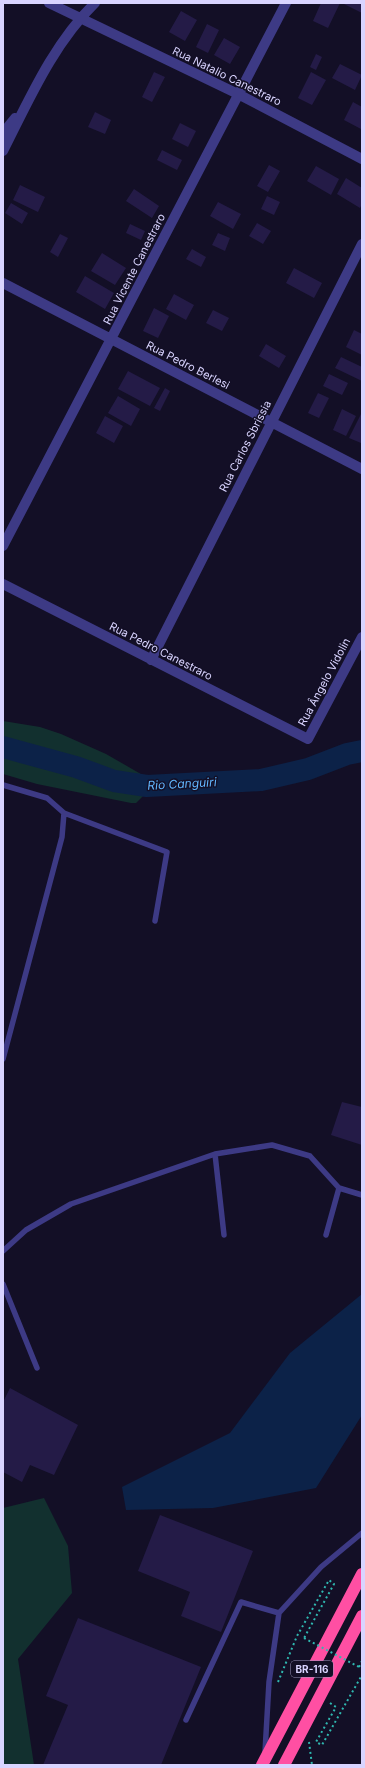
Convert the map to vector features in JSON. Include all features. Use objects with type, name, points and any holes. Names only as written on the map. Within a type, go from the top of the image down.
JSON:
[{"type":"highway","name":"BR-116","points":[[263,1762],[362,1574]]},
{"type":"highway","name":"BR-116","points":[[284,1765],[362,1616]]},
{"type":"street","name":"Rua Natalio Canestraro","points":[[49,3],[238,94],[362,159]]},
{"type":"street","points":[[3,151],[55,53],[79,18],[95,3]]},
{"type":"street","name":"Rua Vicente Canestraro","points":[[3,546],[286,3]]},
{"type":"street","points":[[3,133],[28,102]]},
{"type":"street","name":"Rua Carlos Sbrissia","points":[[151,660],[362,244]]},
{"type":"street","name":"Rua Pedro Berlesi","points":[[3,283],[362,469]]},
{"type":"street","name":"Rua Pedro Canestraro","points":[[3,584],[308,739]]},
{"type":"street","name":"Rua Ângelo Vidolin","points":[[308,739],[362,637]]},
{"type":"lane","points":[[3,785],[47,798],[64,813],[167,852],[155,921]]},
{"type":"lane","points":[[3,1059],[62,837],[64,813]]},
{"type":"lane","points":[[3,1251],[26,1230],[71,1204],[215,1154],[272,1145],[310,1156],[339,1188],[362,1195]]},
{"type":"lane","points":[[215,1154],[224,1235]]},
{"type":"lane","points":[[326,1235],[339,1188]]},
{"type":"lane","points":[[3,1284],[37,1368]]},
{"type":"lane","points":[[263,1762],[269,1682],[279,1613],[321,1566],[362,1533]]},
{"type":"lane","points":[[186,1720],[241,1602],[279,1613]]},
{"type":"path","points":[[269,1682],[279,1682],[297,1636],[328,1580],[334,1584],[304,1638],[359,1667],[362,1661]]},
{"type":"path","points":[[329,1703],[336,1706],[316,1742],[322,1745],[362,1675]]},
{"type":"path","points":[[309,1738],[312,1765]]},
{"type":"green space","points":[[3,721],[40,727],[61,734],[106,754],[153,781],[150,789],[136,803],[131,803],[37,784],[3,774]]},
{"type":"green space","points":[[44,1498],[68,1546],[72,1593],[18,1659],[34,1765],[3,1765],[3,1508]]},
{"type":"water","points":[[362,1294],[362,1415],[316,1488],[213,1508],[126,1510],[122,1487],[230,1433],[290,1353]]},
{"type":"building","points":[[321,3],[340,3],[328,28],[313,21]]},
{"type":"building","points":[[362,3],[362,13],[344,4]]},
{"type":"building","points":[[181,11],[197,20],[185,41],[169,32]]},
{"type":"building","points":[[207,24],[219,30],[208,53],[196,47]]},
{"type":"building","points":[[224,38],[240,47],[230,64],[214,55]]},
{"type":"building","points":[[316,54],[322,57],[316,70],[310,67]]},
{"type":"building","points":[[340,64],[362,75],[355,90],[332,78]]},
{"type":"building","points":[[154,72],[165,77],[152,102],[142,97]]},
{"type":"building","points":[[311,72],[326,80],[312,105],[298,98]]},
{"type":"building","points":[[353,102],[362,107],[361,129],[344,120]]},
{"type":"building","points":[[95,112],[111,120],[105,134],[88,127]]},
{"type":"building","points":[[180,123],[196,131],[188,147],[172,139]]},
{"type":"building","points":[[162,150],[182,160],[177,170],[157,160]]},
{"type":"building","points":[[269,165],[280,171],[268,192],[257,186]]},
{"type":"building","points":[[316,166],[339,179],[331,195],[307,181]]},
{"type":"building","points":[[346,178],[362,188],[362,204],[360,208],[337,194]]},
{"type":"building","points":[[20,185],[45,197],[38,212],[13,200]]},
{"type":"building","points":[[134,189],[159,206],[152,218],[126,201]]},
{"type":"building","points":[[267,196],[280,202],[274,215],[261,209]]},
{"type":"building","points":[[218,202],[241,214],[233,229],[210,216]]},
{"type":"building","points":[[11,203],[28,213],[22,224],[5,213]]},
{"type":"building","points":[[257,223],[271,231],[263,244],[249,236]]},
{"type":"building","points":[[130,224],[145,231],[141,240],[126,233]]},
{"type":"building","points":[[218,233],[230,238],[225,251],[212,245]]},
{"type":"building","points":[[60,234],[68,238],[58,257],[50,252]]},
{"type":"building","points":[[192,249],[206,257],[201,267],[186,259]]},
{"type":"building","points":[[102,253],[126,268],[115,285],[91,271]]},
{"type":"building","points":[[294,268],[322,283],[314,298],[286,283]]},
{"type":"building","points":[[85,276],[114,293],[105,309],[76,292]]},
{"type":"building","points":[[174,294],[194,305],[186,320],[166,309]]},
{"type":"building","points":[[154,308],[169,316],[158,338],[143,331]]},
{"type":"building","points":[[213,310],[229,318],[222,331],[206,323]]},
{"type":"building","points":[[354,330],[362,334],[362,355],[346,347]]},
{"type":"building","points":[[266,344],[286,356],[279,368],[259,356]]},
{"type":"building","points":[[341,357],[362,367],[362,381],[335,368]]},
{"type":"building","points":[[128,371],[160,388],[150,406],[118,389]]},
{"type":"building","points":[[329,374],[348,383],[342,395],[323,386]]},
{"type":"building","points":[[165,388],[170,391],[160,411],[154,408]]},
{"type":"building","points":[[318,393],[329,398],[319,418],[308,413]]},
{"type":"building","points":[[118,396],[140,409],[131,426],[108,413]]},
{"type":"building","points":[[342,409],[356,416],[346,436],[333,430]]},
{"type":"building","points":[[362,412],[362,441],[361,443],[349,438]]},
{"type":"building","points":[[105,416],[123,426],[114,443],[96,433]]},
{"type":"building","points":[[342,1102],[362,1107],[362,1145],[331,1135]]},
{"type":"building","points":[[10,1388],[78,1425],[54,1475],[30,1465],[22,1482],[3,1472],[3,1402]]},
{"type":"building","points":[[160,1515],[253,1551],[221,1632],[181,1616],[190,1592],[138,1571]]},
{"type":"building","points":[[78,1618],[201,1667],[161,1765],[43,1765],[68,1705],[46,1696]]},
{"type":"waterway","name":"Rio Canguiri","points":[[3,747],[76,767],[114,781],[147,786],[261,780],[308,769],[347,754],[362,751]]}]
